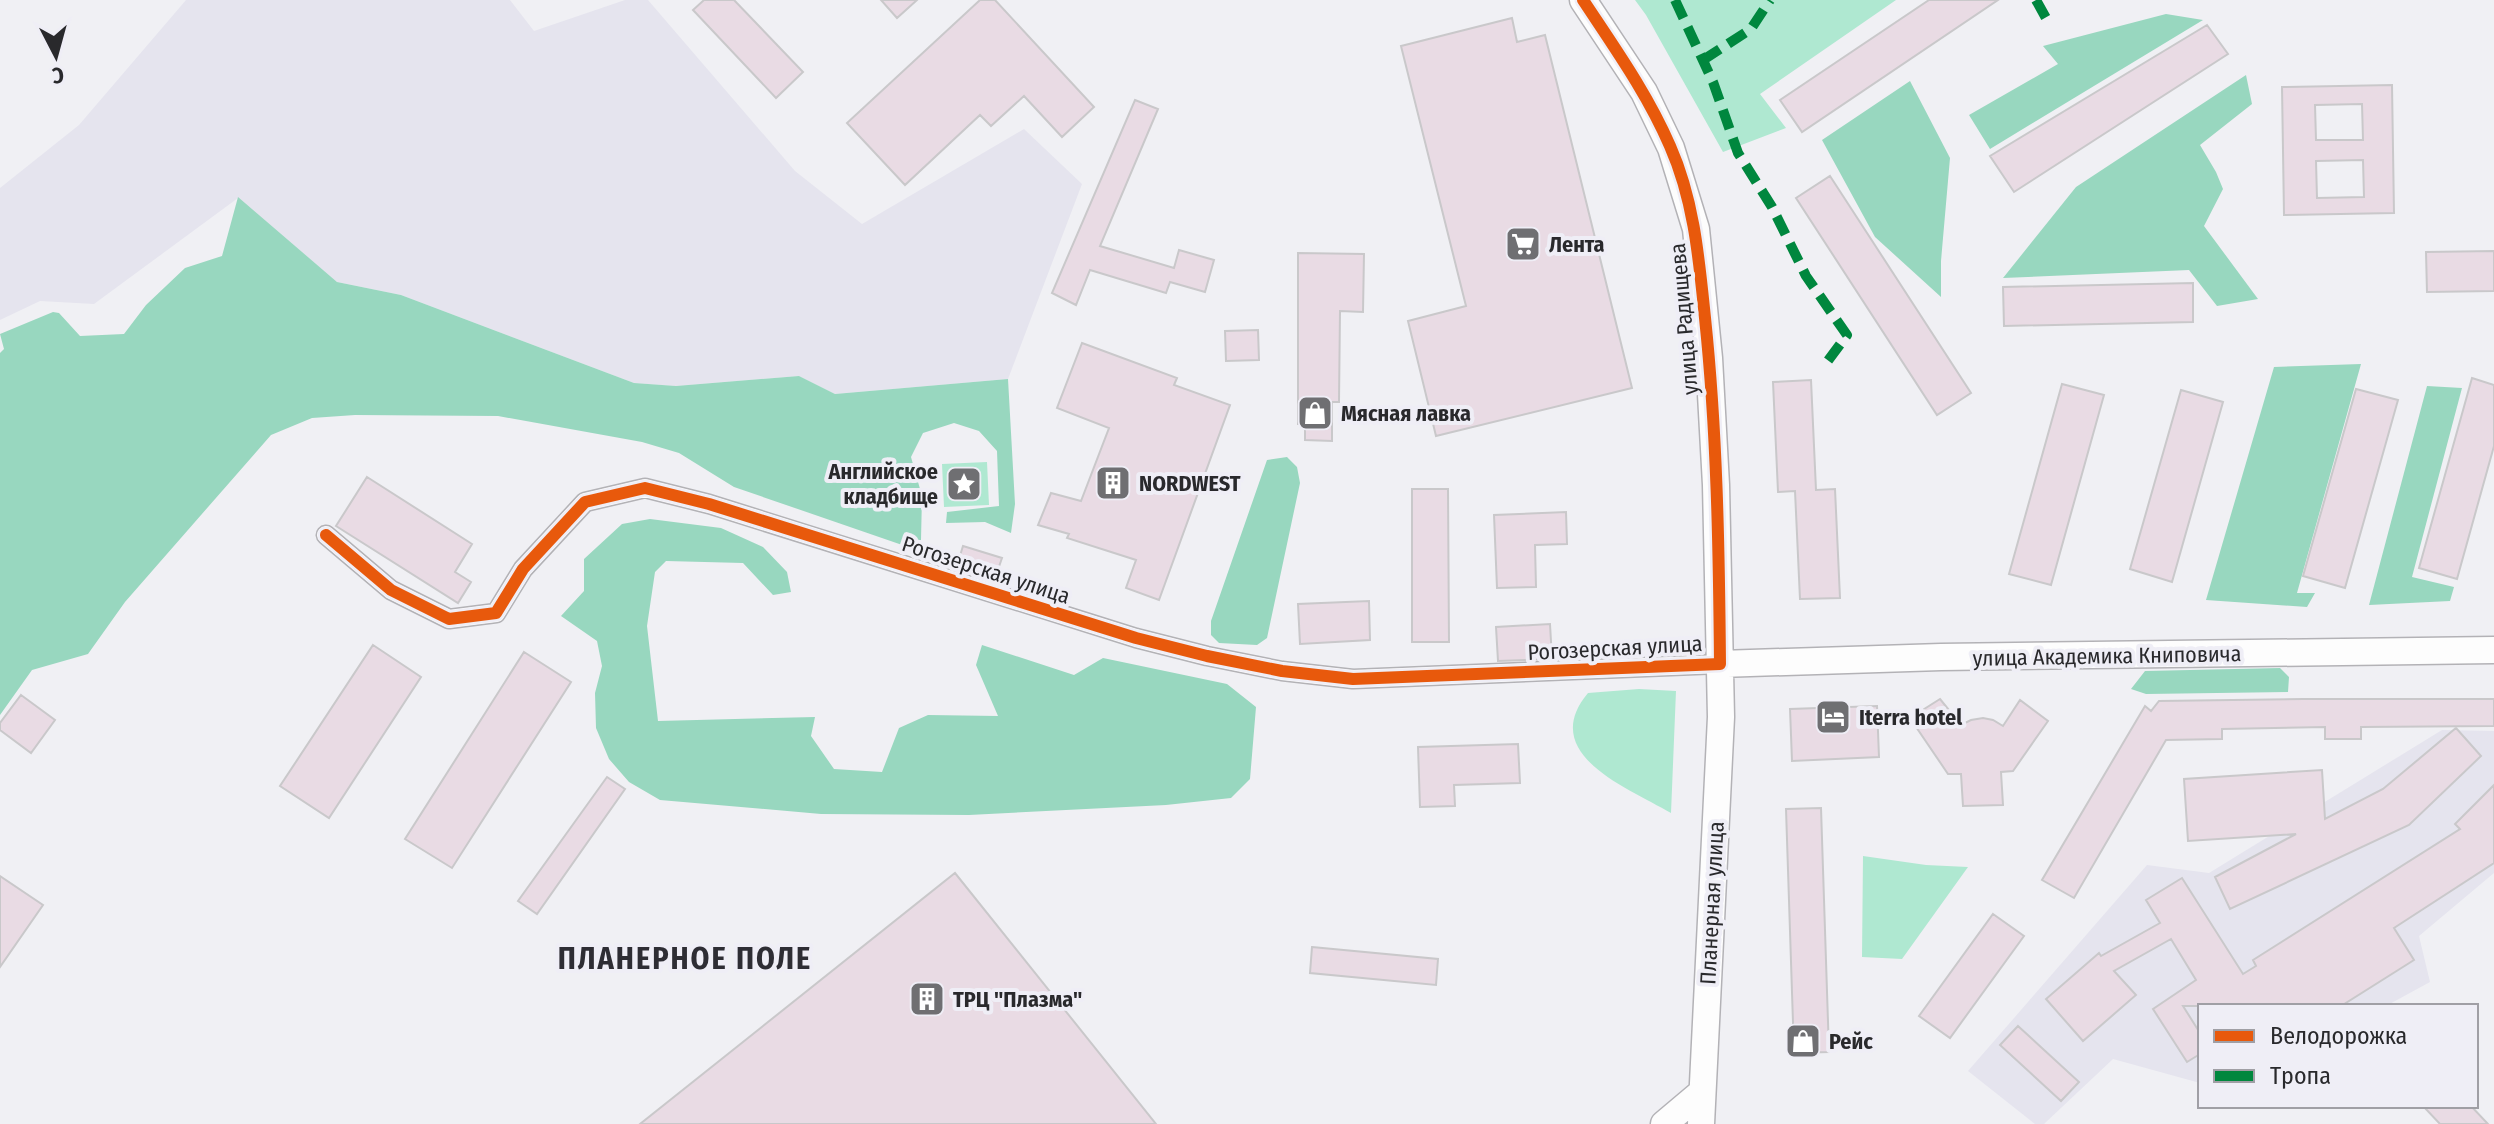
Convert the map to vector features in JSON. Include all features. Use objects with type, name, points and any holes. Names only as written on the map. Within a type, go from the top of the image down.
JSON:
[{"type":"main road","name":"улица Радищева","points":[[1583,0],[1644,92],[1665,134],[1696,229],[1709,358],[1716,485],[1720,664]]},
{"type":"main road","name":"улица Академика Книповича","points":[[1720,664],[1941,657],[2494,650]]},
{"type":"main road","name":"Планерная улица","points":[[1701,1124],[1721,717],[1720,664]]},
{"type":"main road","points":[[1664,1124],[1702,1092]]},
{"type":"street","name":"Рогозерская улица","points":[[326,535],[391,590],[449,619],[496,613],[523,569],[585,502],[645,488],[724,509],[1136,638],[1207,656],[1309,675],[1379,679],[1720,664]]},
{"type":"shaded area","points":[[186,0],[510,0],[534,31],[625,0],[648,0],[795,171],[862,224],[1024,129],[1082,184],[1008,379],[835,394],[799,376],[676,386],[634,383],[401,295],[337,282],[238,198],[94,304],[40,301],[0,320],[0,188],[79,125]]},
{"type":"shaded area","points":[[2442,730],[2494,731],[2494,873],[2419,936],[2430,982],[2390,1004],[2198,1004],[2198,1082],[2113,1059],[2044,1124],[2035,1124],[1968,1071],[2147,865],[2209,873]]},
{"type":"green space","points":[[1635,0],[1896,0],[1760,94],[1786,128],[1723,152]]},
{"type":"green space","points":[[2166,14],[2203,20],[1990,149],[1969,115],[2058,64],[2043,46]]},
{"type":"green space","points":[[2246,75],[2252,104],[2200,145],[2223,189],[2204,226],[2258,299],[2217,306],[2189,270],[2003,278],[2076,187]]},
{"type":"green space","points":[[1910,81],[1950,158],[1941,297],[1875,237],[1822,140]]},
{"type":"green space","points":[[238,197],[337,282],[401,295],[634,383],[676,386],[799,376],[835,394],[1008,379],[1015,504],[1011,533],[985,522],[946,523],[947,512],[999,506],[997,451],[979,431],[954,423],[923,433],[911,457],[922,496],[921,540],[908,547],[734,487],[679,453],[642,442],[498,416],[355,415],[312,418],[271,435],[125,602],[88,654],[32,670],[0,715],[0,353],[4,349],[0,334],[53,312],[59,313],[80,336],[124,334],[146,305],[185,268],[222,256]]},
{"type":"green space","points":[[2361,364],[2297,593],[2315,593],[2307,607],[2206,600],[2274,367]]},
{"type":"green space","points":[[2427,386],[2462,388],[2412,577],[2454,587],[2450,601],[2369,605]]},
{"type":"green space","points":[[1287,457],[1297,467],[1300,483],[1267,638],[1257,645],[1219,643],[1211,635],[1211,621],[1267,460]]},
{"type":"green space","points":[[987,462],[989,505],[944,507],[942,464]]},
{"type":"green space","points":[[650,519],[721,528],[763,547],[787,572],[791,592],[773,595],[743,563],[666,561],[655,572],[647,626],[658,721],[815,717],[811,736],[834,769],[882,772],[899,728],[928,715],[998,716],[976,665],[982,645],[1074,675],[1103,658],[1227,684],[1256,707],[1250,779],[1231,798],[1166,805],[969,815],[821,814],[660,800],[629,782],[609,759],[596,728],[595,693],[602,666],[597,641],[561,616],[584,591],[584,559],[622,524]]},
{"type":"green space","points":[[2280,668],[2289,677],[2288,692],[2146,694],[2131,689],[2145,671]]},
{"type":"green space","points":[[1639,689],[1676,691],[1671,813],[1612,780],[1594,766],[1581,751],[1573,734],[1575,715],[1588,693]]},
{"type":"green space","points":[[1863,856],[1968,867],[1902,959],[1862,957]]},
{"type":"building","points":[[704,0],[734,0],[803,72],[776,98],[693,10]]},
{"type":"building","points":[[881,0],[917,0],[897,18]]},
{"type":"building","points":[[980,0],[995,0],[1094,107],[1062,137],[1024,96],[991,126],[980,115],[905,185],[847,123]]},
{"type":"building","points":[[1929,0],[1998,0],[1802,132],[1780,100]]},
{"type":"building","name":"Лента","points":[[1512,18],[1517,42],[1545,35],[1632,388],[1436,436],[1408,321],[1466,306],[1401,46]]},
{"type":"building","points":[[2207,25],[2228,54],[2014,192],[1990,156]]},
{"type":"building","points":[[2392,85],[2394,213],[2284,215],[2282,87]],"holes":[[[2362,104],[2363,140],[2316,140],[2315,105]],[[2363,160],[2364,197],[2317,198],[2316,161]]]},
{"type":"building","points":[[1135,100],[1158,109],[1100,246],[1174,268],[1179,250],[1214,260],[1205,292],[1170,282],[1166,293],[1090,270],[1076,305],[1052,293]]},
{"type":"building","points":[[1830,176],[1971,393],[1937,415],[1796,198]]},
{"type":"building","points":[[2494,251],[2494,291],[2427,292],[2426,252]]},
{"type":"building","points":[[1298,253],[1364,254],[1363,312],[1340,311],[1339,402],[1332,402],[1332,441],[1305,440],[1305,424],[1298,424]]},
{"type":"building","points":[[2193,283],[2193,322],[2004,326],[2003,287]]},
{"type":"building","points":[[1258,330],[1259,360],[1226,361],[1225,331]]},
{"type":"building","points":[[1082,343],[1177,378],[1174,385],[1230,405],[1159,600],[1126,588],[1136,560],[1067,538],[1069,534],[1038,525],[1051,493],[1081,501],[1109,428],[1057,408]]},
{"type":"building","points":[[2472,378],[2494,385],[2494,446],[2457,579],[2419,568]]},
{"type":"building","points":[[1811,380],[1816,490],[1835,489],[1840,598],[1800,599],[1795,491],[1778,492],[1773,382]]},
{"type":"building","points":[[2062,384],[2104,395],[2051,585],[2009,574]]},
{"type":"building","points":[[2356,389],[2398,400],[2345,588],[2303,576]]},
{"type":"building","points":[[2181,390],[2223,402],[2172,582],[2130,569]]},
{"type":"building","points":[[367,477],[472,544],[455,572],[471,582],[458,603],[336,526]]},
{"type":"building","points":[[1412,489],[1448,489],[1449,642],[1412,642]]},
{"type":"building","points":[[1566,512],[1567,544],[1535,545],[1536,587],[1497,588],[1494,515]]},
{"type":"building","points":[[963,546],[1002,558],[994,581],[956,569]]},
{"type":"building","points":[[1369,601],[1370,640],[1300,644],[1298,604]]},
{"type":"building","points":[[1550,624],[1552,659],[1498,661],[1496,627]]},
{"type":"building","points":[[373,645],[421,677],[329,818],[280,786]]},
{"type":"building","points":[[524,652],[571,682],[452,868],[405,839]]},
{"type":"building","points":[[21,695],[55,720],[31,753],[0,730],[0,723]]},
{"type":"building","points":[[1940,699],[1961,725],[1983,718],[2003,726],[2020,700],[2048,721],[2013,771],[2001,772],[2003,805],[1963,806],[1961,774],[1948,774],[1910,718]]},
{"type":"building","points":[[2494,699],[2494,726],[2361,727],[2361,739],[2325,739],[2325,727],[2222,729],[2222,739],[2166,740],[2074,898],[2042,880],[2145,706],[2151,711],[2159,701]]},
{"type":"building","points":[[1877,706],[1879,757],[1792,761],[1790,709]]},
{"type":"building","points":[[2456,728],[2481,756],[2409,825],[2230,909],[2215,877],[2296,834],[2188,841],[2184,779],[2322,770],[2325,819],[2383,789]]},
{"type":"building","points":[[1518,744],[1520,783],[1454,785],[1455,806],[1420,807],[1418,747]]},
{"type":"building","points":[[607,777],[625,789],[537,914],[518,901]]},
{"type":"building","points":[[2494,785],[2494,863],[2394,928],[2414,960],[2344,1004],[2183,1006],[2198,1030],[2198,1055],[2187,1062],[2153,1009],[2196,980],[2171,939],[2114,971],[2136,995],[2083,1041],[2046,999],[2099,953],[2101,956],[2160,923],[2146,900],[2182,878],[2243,974],[2256,966],[2253,960],[2460,829],[2455,824]]},
{"type":"building","points":[[1821,808],[1829,1052],[1794,1053],[1786,809]]},
{"type":"building","name":"ТРЦ \"Плазма\"","points":[[955,873],[1156,1124],[640,1124]]},
{"type":"building","points":[[0,876],[43,905],[0,967]]},
{"type":"building","points":[[1993,914],[2024,936],[1950,1038],[1919,1016]]},
{"type":"building","points":[[1312,947],[1438,959],[1436,985],[1310,973]]},
{"type":"building","points":[[2018,1026],[2079,1082],[2061,1101],[2000,1045]]},
{"type":"building","points":[[2425,1108],[2473,1108],[2488,1124],[2440,1124]]},
{"type":"marked path","points":[[1675,0],[1713,82],[1738,153],[1772,207],[1806,276],[1847,335],[1827,362]]},
{"type":"marked path","points":[[1703,60],[1751,29],[1770,0]]},
{"type":"marked path","points":[[2036,0],[2046,18]]},
{"type":"cycle path","points":[[326,535],[391,590],[449,619],[496,613],[523,569],[585,502],[645,488],[709,504],[1136,638],[1282,671],[1353,679],[1720,664],[1712,404],[1700,274],[1690,209],[1678,166],[1661,126],[1630,71],[1583,0]]},
{"type":"place","name":"Лента","points":[[1523,244]]},
{"type":"place","name":"Мясная лавка","points":[[1315,413]]},
{"type":"place","name":"NORDWEST","points":[[1113,483]]},
{"type":"place","name":"Английское кладбище","points":[[964,484]]},
{"type":"place","name":"Iterra hotel","points":[[1833,717]]},
{"type":"place","name":"ТРЦ \"Плазма\"","points":[[927,999]]},
{"type":"place","name":"Рейс","points":[[1803,1041]]},
{"type":"district","name":"ПЛАНЕРНОЕ ПОЛЕ","points":[[685,959]]}]
